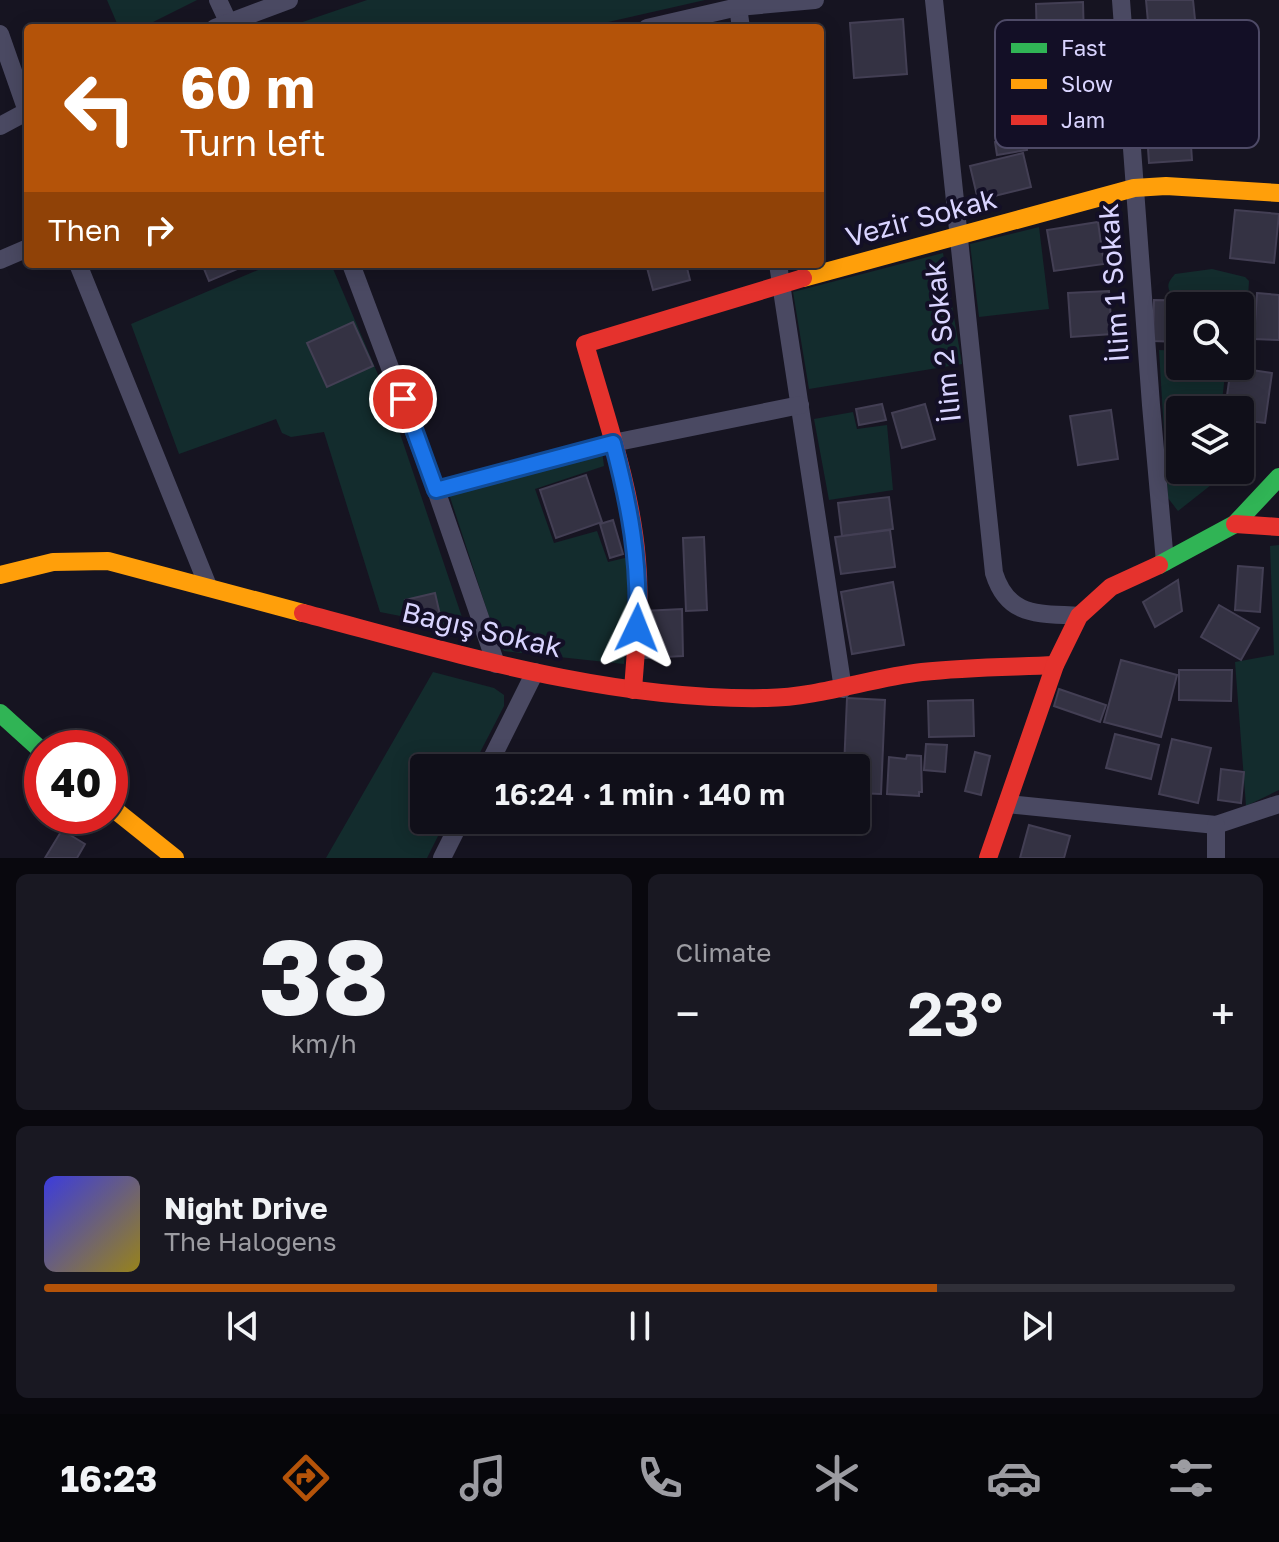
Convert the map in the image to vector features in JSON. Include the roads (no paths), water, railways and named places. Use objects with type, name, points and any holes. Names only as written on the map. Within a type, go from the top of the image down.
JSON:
[{"type":"street","points":[[218,0],[224,24]]},
{"type":"street","points":[[230,24],[289,0]]},
{"type":"street","points":[[662,24],[738,3],[815,0]]},
{"type":"street","name":"İlim 2 Sokak","points":[[934,0],[994,573],[999,591],[1011,604],[1030,613],[1079,616]]},
{"type":"street","name":"İlim 1 Sokak","points":[[1121,0],[1122,20]]},
{"type":"street","points":[[738,3],[741,24]]},
{"type":"street","points":[[0,34],[24,101]]},
{"type":"street","points":[[0,126],[24,114]]},
{"type":"street","name":"İlim 1 Sokak","points":[[1131,148],[1165,562]]},
{"type":"street","name":"Vezir Sokak","points":[[613,443],[585,344],[782,284],[1134,188],[1166,186],[1279,193]]},
{"type":"street","points":[[0,260],[24,250]]},
{"type":"street","points":[[80,268],[208,586]]},
{"type":"street","points":[[353,268],[436,490],[496,664]]},
{"type":"street","points":[[779,268],[843,689]]},
{"type":"street","points":[[436,490],[613,443],[800,405]]},
{"type":"street","points":[[613,443],[631,514],[637,556],[639,597],[633,690]]},
{"type":"street","points":[[988,858],[1055,665],[1079,616],[1111,587],[1235,524],[1279,477]]},
{"type":"street","points":[[1235,524],[1279,527]]},
{"type":"street","name":"Bağış Sokak","points":[[0,575],[32,564],[66,559],[108,561],[496,664],[633,690],[694,697],[770,698],[843,689],[921,672],[1055,665]]},
{"type":"street","points":[[494,754],[535,672]]},
{"type":"street","points":[[0,713],[24,735]]},
{"type":"street","points":[[1007,804],[1216,825],[1279,804]]},
{"type":"street","points":[[128,822],[168,856]]},
{"type":"street","points":[[1216,825],[1216,858]]},
{"type":"street","points":[[442,858],[454,834]]}]
